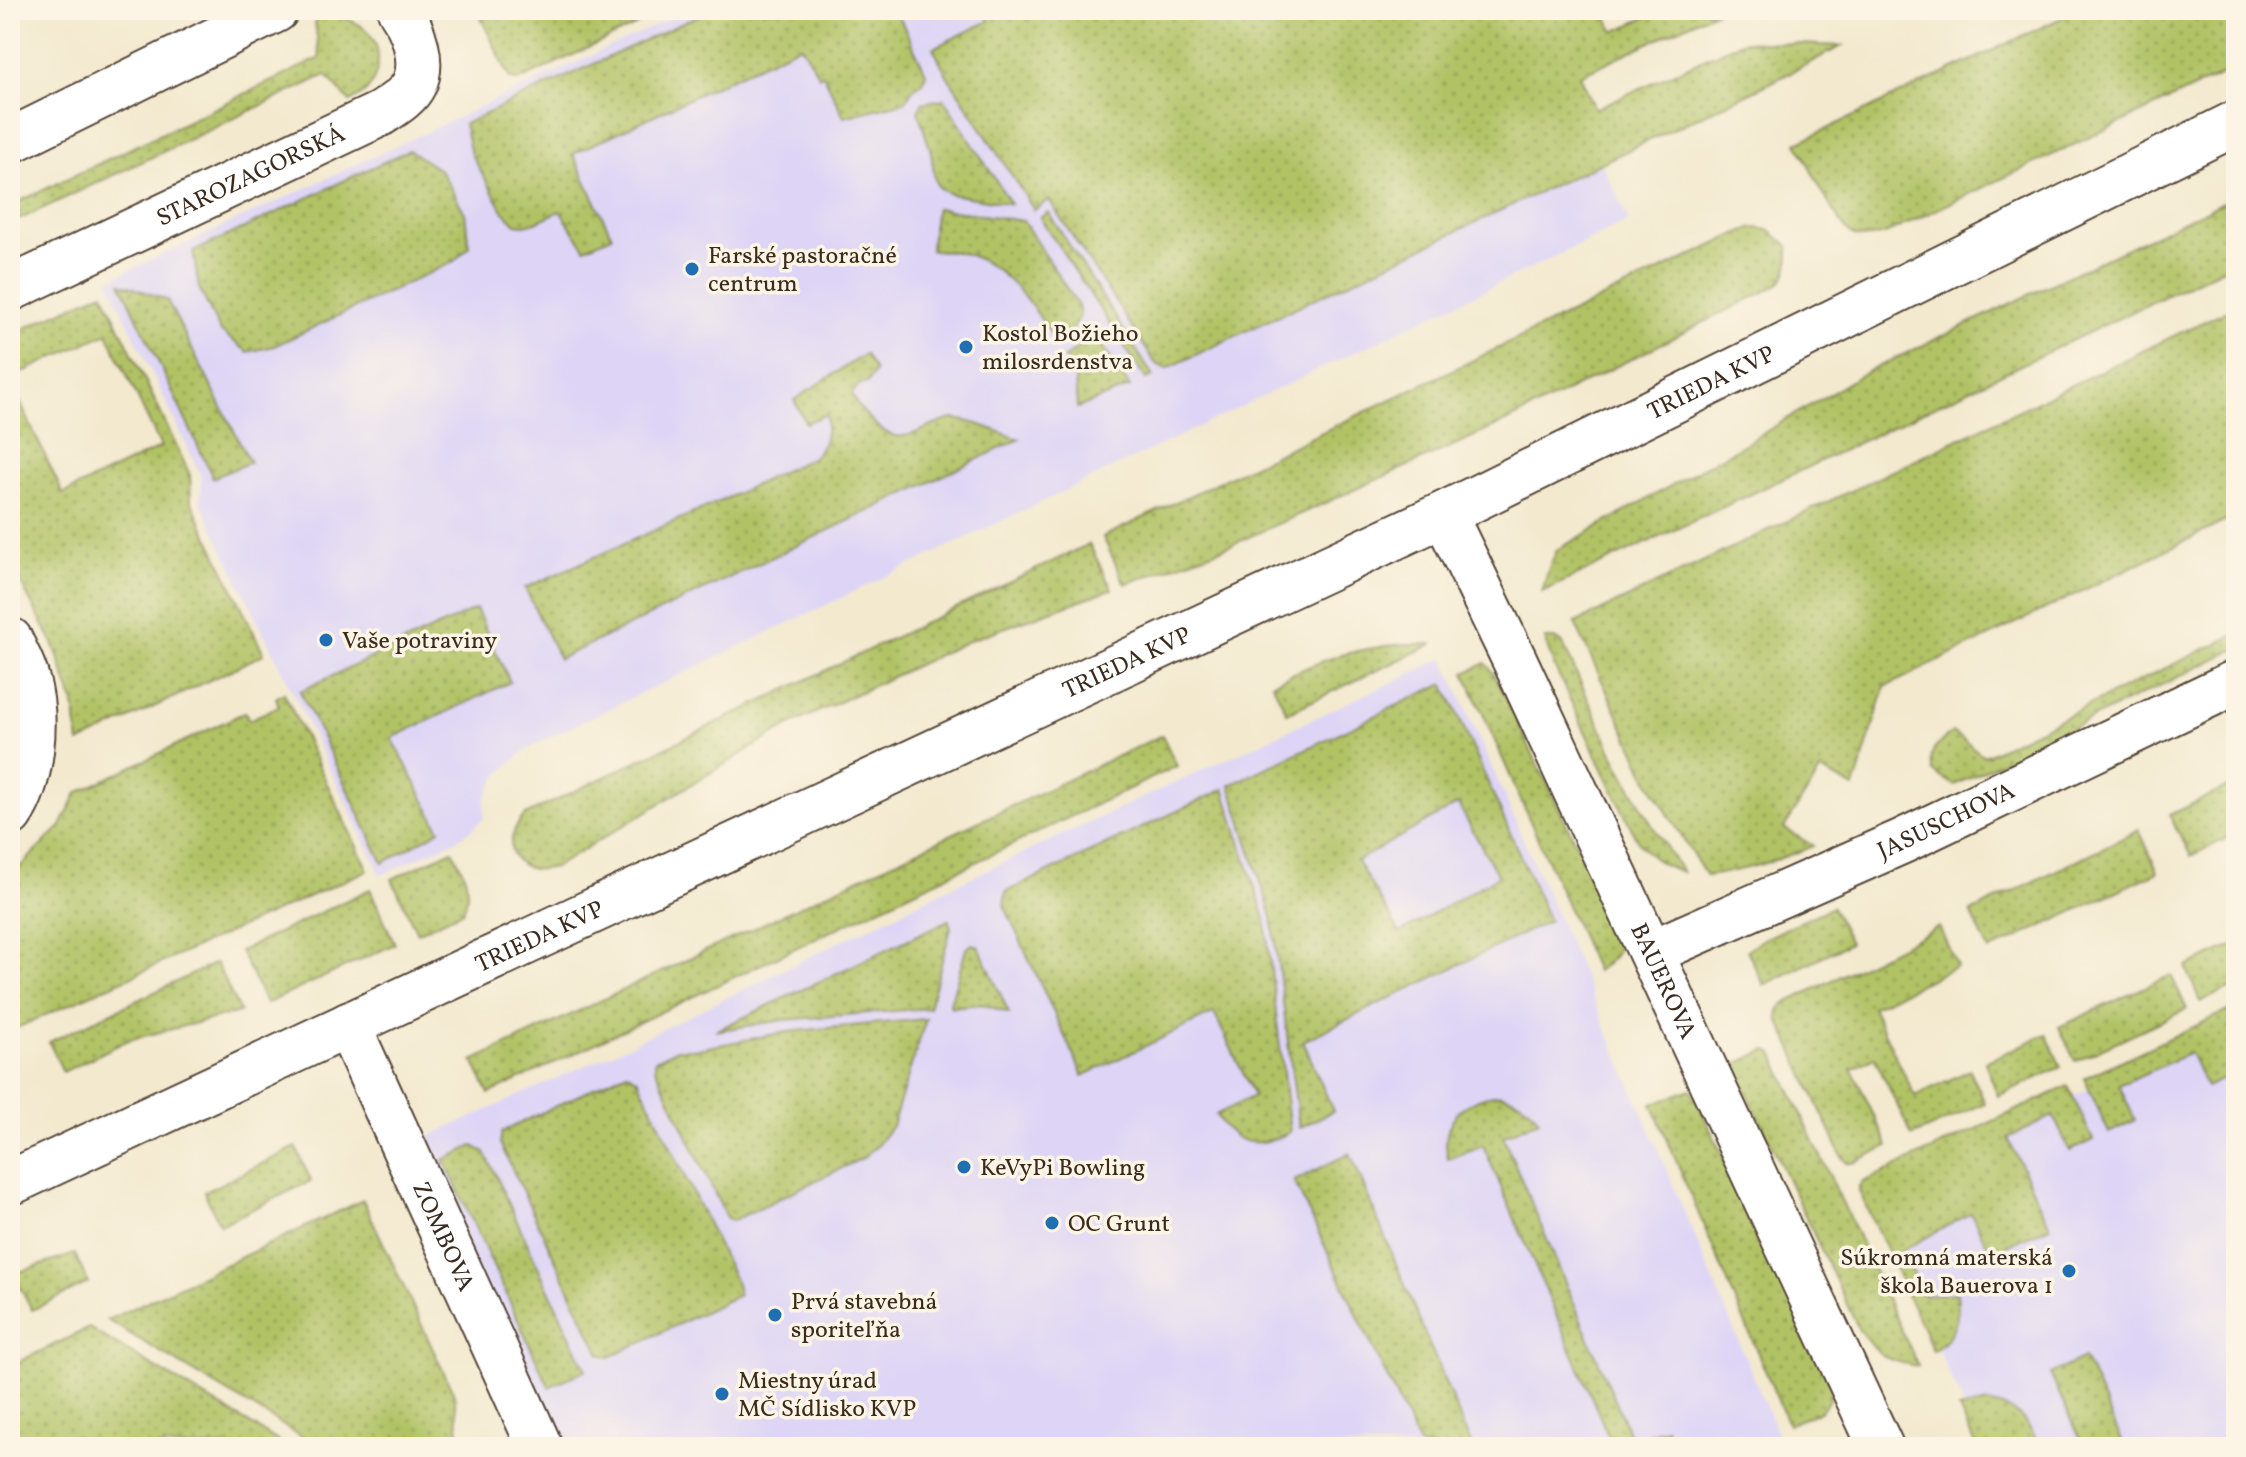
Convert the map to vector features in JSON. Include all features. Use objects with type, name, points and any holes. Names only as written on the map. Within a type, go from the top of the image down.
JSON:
[{"type":"street","points":[[10,141],[276,10]]},
{"type":"street","name":"STAROZAGORSKÁ","points":[[10,289],[380,114],[396,103],[413,87],[418,70],[415,43],[400,10]]},
{"type":"street","name":"TRIEDA KVP","points":[[10,1183],[1444,514],[2236,123]]},
{"type":"street","name":"BAUEROVA","points":[[1444,514],[1652,952],[1881,1447]]},
{"type":"street","points":[[10,640],[27,680],[33,714],[32,746],[25,779],[10,814]]},
{"type":"street","name":"JASUSCHOVA","points":[[1652,952],[1903,841],[2236,682]]},
{"type":"street","name":"ZOMBOVA","points":[[348,1025],[540,1447]]},
{"type":"shaded area","points":[[689,10],[1529,10],[1629,221],[548,738],[525,751],[495,780],[485,799],[484,818],[470,831],[381,875],[200,501],[202,478],[108,280]]},
{"type":"shaded area","points":[[1444,658],[1637,1099],[1783,1447],[543,1447],[404,1148],[630,1045],[970,878]]},
{"type":"shaded area","name":"Súkromná materská škola Bauerova 1","points":[[2236,1019],[2236,1447],[1983,1447],[1866,1194]]},
{"type":"green space","points":[[477,10],[614,10],[621,23],[634,18],[637,25],[518,81],[510,78]]},
{"type":"green space","points":[[710,10],[896,10],[926,73],[923,83],[913,89],[905,102],[844,117],[823,74],[819,76],[801,45],[573,154],[612,236],[585,248],[560,211],[536,222],[516,224],[504,212],[471,154],[464,124]]},
{"type":"green space","points":[[984,10],[1603,10],[1614,32],[1662,10],[1719,10],[1580,75],[1595,109],[1743,41],[1842,46],[1166,369],[1155,363],[1049,200],[1034,210],[947,75],[933,48],[989,21]]},
{"type":"green space","points":[[2078,10],[2236,10],[2236,68],[1885,234],[1861,238],[1847,230],[1797,143]]},
{"type":"green space","points":[[329,14],[357,23],[375,43],[378,52],[376,74],[373,82],[358,97],[350,102],[326,75],[10,224],[10,206],[320,58],[314,16]]},
{"type":"green space","points":[[944,99],[1011,204],[950,194],[939,188],[918,111],[922,103]]},
{"type":"green space","points":[[409,150],[441,171],[465,213],[469,247],[453,262],[274,346],[248,352],[220,331],[199,288],[193,252]]},
{"type":"green space","points":[[2236,196],[2236,262],[1542,592],[1557,550],[1863,374]]},
{"type":"green space","points":[[936,208],[1023,221],[1078,306],[1080,316],[1069,334],[1056,343],[1028,302],[992,267],[962,253],[930,250]]},
{"type":"green space","points":[[1048,212],[1153,376],[1146,379],[1040,218]]},
{"type":"green space","points":[[1756,228],[1768,230],[1789,246],[1788,268],[1776,286],[1506,422],[1224,548],[1125,584],[1103,537],[1743,231]]},
{"type":"green space","points":[[121,283],[167,300],[250,462],[213,478]]},
{"type":"green space","points":[[103,292],[190,475],[191,501],[264,654],[79,743],[74,704],[54,645],[10,563],[10,381],[63,494],[161,447],[107,333],[10,378],[10,335]]},
{"type":"green space","points":[[2236,306],[2236,516],[1885,687],[1854,788],[1821,770],[1784,828],[1813,846],[1761,864],[1706,876],[1650,784],[1575,623]]},
{"type":"green space","points":[[1095,336],[1130,387],[1077,408],[1075,378],[1064,358]]},
{"type":"green space","points":[[865,354],[875,371],[867,383],[859,385],[852,394],[862,410],[887,433],[909,435],[954,419],[1020,439],[559,659],[525,588],[813,457],[824,442],[827,414],[806,423],[794,400]]},
{"type":"green space","points":[[1089,544],[1112,589],[970,640],[788,726],[555,867],[532,869],[515,857],[511,843],[525,815]]},
{"type":"green space","points":[[476,609],[510,682],[392,738],[440,830],[383,863],[300,691]]},
{"type":"green space","points":[[2236,634],[2236,649],[1954,785],[1933,772],[1932,753],[1953,732],[1984,756]]},
{"type":"green space","points":[[1545,639],[1562,642],[1617,762],[1682,872],[1656,860],[1636,838],[1553,664]]},
{"type":"green space","points":[[1404,644],[1433,644],[1287,713],[1272,683],[1336,657]]},
{"type":"green space","points":[[1486,663],[1615,924],[1618,940],[1616,952],[1596,971],[1465,673]]},
{"type":"green space","points":[[1444,683],[1549,921],[1303,1041],[1333,1111],[1299,1128],[1272,917],[1230,785]],"holes":[[[1458,804],[1498,876],[1400,933],[1357,861]]]},
{"type":"green space","points":[[284,693],[368,870],[10,1031],[10,877],[61,826],[77,793],[245,712],[249,720],[279,706],[276,698]]},
{"type":"green space","points":[[1162,735],[1177,766],[489,1094],[473,1061]]},
{"type":"green space","points":[[2236,783],[2236,834],[2191,856],[2169,815]]},
{"type":"green space","points":[[1224,789],[1265,919],[1290,1132],[1258,1143],[1232,1134],[1216,1115],[1254,1096],[1214,1013],[1083,1076],[1004,905],[1006,892]]},
{"type":"green space","points":[[2139,830],[2158,872],[1989,951],[1971,912]]},
{"type":"green space","points":[[452,850],[466,880],[467,895],[463,911],[417,933],[392,879]]},
{"type":"green space","points":[[370,889],[395,944],[266,1004],[240,951]]},
{"type":"green space","points":[[1832,907],[1850,943],[1764,985],[1747,950],[1763,939]]},
{"type":"green space","points":[[949,920],[951,928],[929,1008],[784,1020],[715,1031]]},
{"type":"green space","points":[[1939,927],[1957,966],[1872,1007],[1915,1096],[1970,1070],[1985,1103],[1912,1136],[1874,1057],[1852,1069],[1888,1146],[1848,1163],[1843,1159],[1778,1018],[1779,1010],[1784,1004]]},
{"type":"green space","points":[[972,944],[981,951],[1009,1013],[982,1004],[951,1007],[966,949]]},
{"type":"green space","points":[[2236,944],[2236,986],[2200,1002],[2186,967]]},
{"type":"green space","points":[[216,963],[240,1012],[128,1040],[63,1072],[49,1042]]},
{"type":"green space","points":[[2171,975],[2187,1009],[2075,1061],[2059,1027]]},
{"type":"green space","points":[[2236,1007],[2236,1073],[2206,1087],[2190,1053],[2119,1085],[2135,1120],[2109,1133],[2084,1078]]},
{"type":"green space","points":[[926,1019],[892,1126],[877,1145],[863,1158],[732,1221],[726,1217],[655,1068],[655,1060],[677,1049],[698,1049],[786,1032]]},
{"type":"green space","points":[[2046,1034],[2061,1067],[1998,1096],[1985,1062]]},
{"type":"green space","points":[[1767,1050],[1773,1053],[1918,1366],[1884,1356],[1859,1330],[1734,1065]]},
{"type":"green space","points":[[627,1072],[638,1079],[734,1278],[739,1295],[610,1357],[600,1354],[500,1143],[502,1132]]},
{"type":"green space","points":[[2068,1086],[2093,1140],[2070,1151],[2053,1116],[2008,1138],[2050,1226],[1991,1253],[1971,1213],[1903,1250],[1923,1295],[1957,1293],[1958,1311],[1954,1326],[1933,1351],[1859,1186]]},
{"type":"green space","points":[[1691,1089],[1832,1385],[1828,1402],[1823,1408],[1788,1424],[1652,1104]]},
{"type":"green space","points":[[1500,1094],[1522,1103],[1539,1120],[1503,1136],[1632,1440],[1666,1428],[1669,1447],[1613,1447],[1483,1145],[1448,1159],[1447,1133],[1457,1113],[1475,1100]]},
{"type":"green space","points":[[473,1146],[485,1152],[586,1370],[549,1387],[444,1160]]},
{"type":"green space","points":[[296,1147],[311,1181],[220,1225],[204,1192]]},
{"type":"green space","points":[[1350,1153],[1472,1447],[1420,1447],[1294,1181]]},
{"type":"green space","points":[[363,1200],[454,1394],[460,1439],[455,1447],[319,1447],[107,1320]]},
{"type":"green space","points":[[75,1254],[88,1283],[32,1310],[21,1288],[10,1293],[10,1275]]},
{"type":"green space","points":[[89,1328],[288,1447],[10,1447],[10,1366]]},
{"type":"green space","points":[[2084,1358],[2125,1447],[2084,1447],[2050,1374]]},
{"type":"green space","points":[[1988,1403],[2021,1417],[2040,1447],[1976,1447],[1959,1409]]},
{"type":"place","name":"Farské pastoračné centrum","points":[[692,269]]},
{"type":"place","name":"Kostol Božieho milosrdenstva","points":[[966,347]]},
{"type":"place","name":"Vaše potraviny","points":[[326,640]]},
{"type":"place","name":"KeVyPi Bowling","points":[[964,1167]]},
{"type":"place","name":"OC Grunt","points":[[1052,1223]]},
{"type":"place","name":"Súkromná materská škola Bauerova 1","points":[[2069,1271]]},
{"type":"place","name":"Prvá stavebná sporiteľňa","points":[[775,1315]]},
{"type":"place","name":"Miestny úrad MČ Sídlisko KVP","points":[[722,1394]]}]
